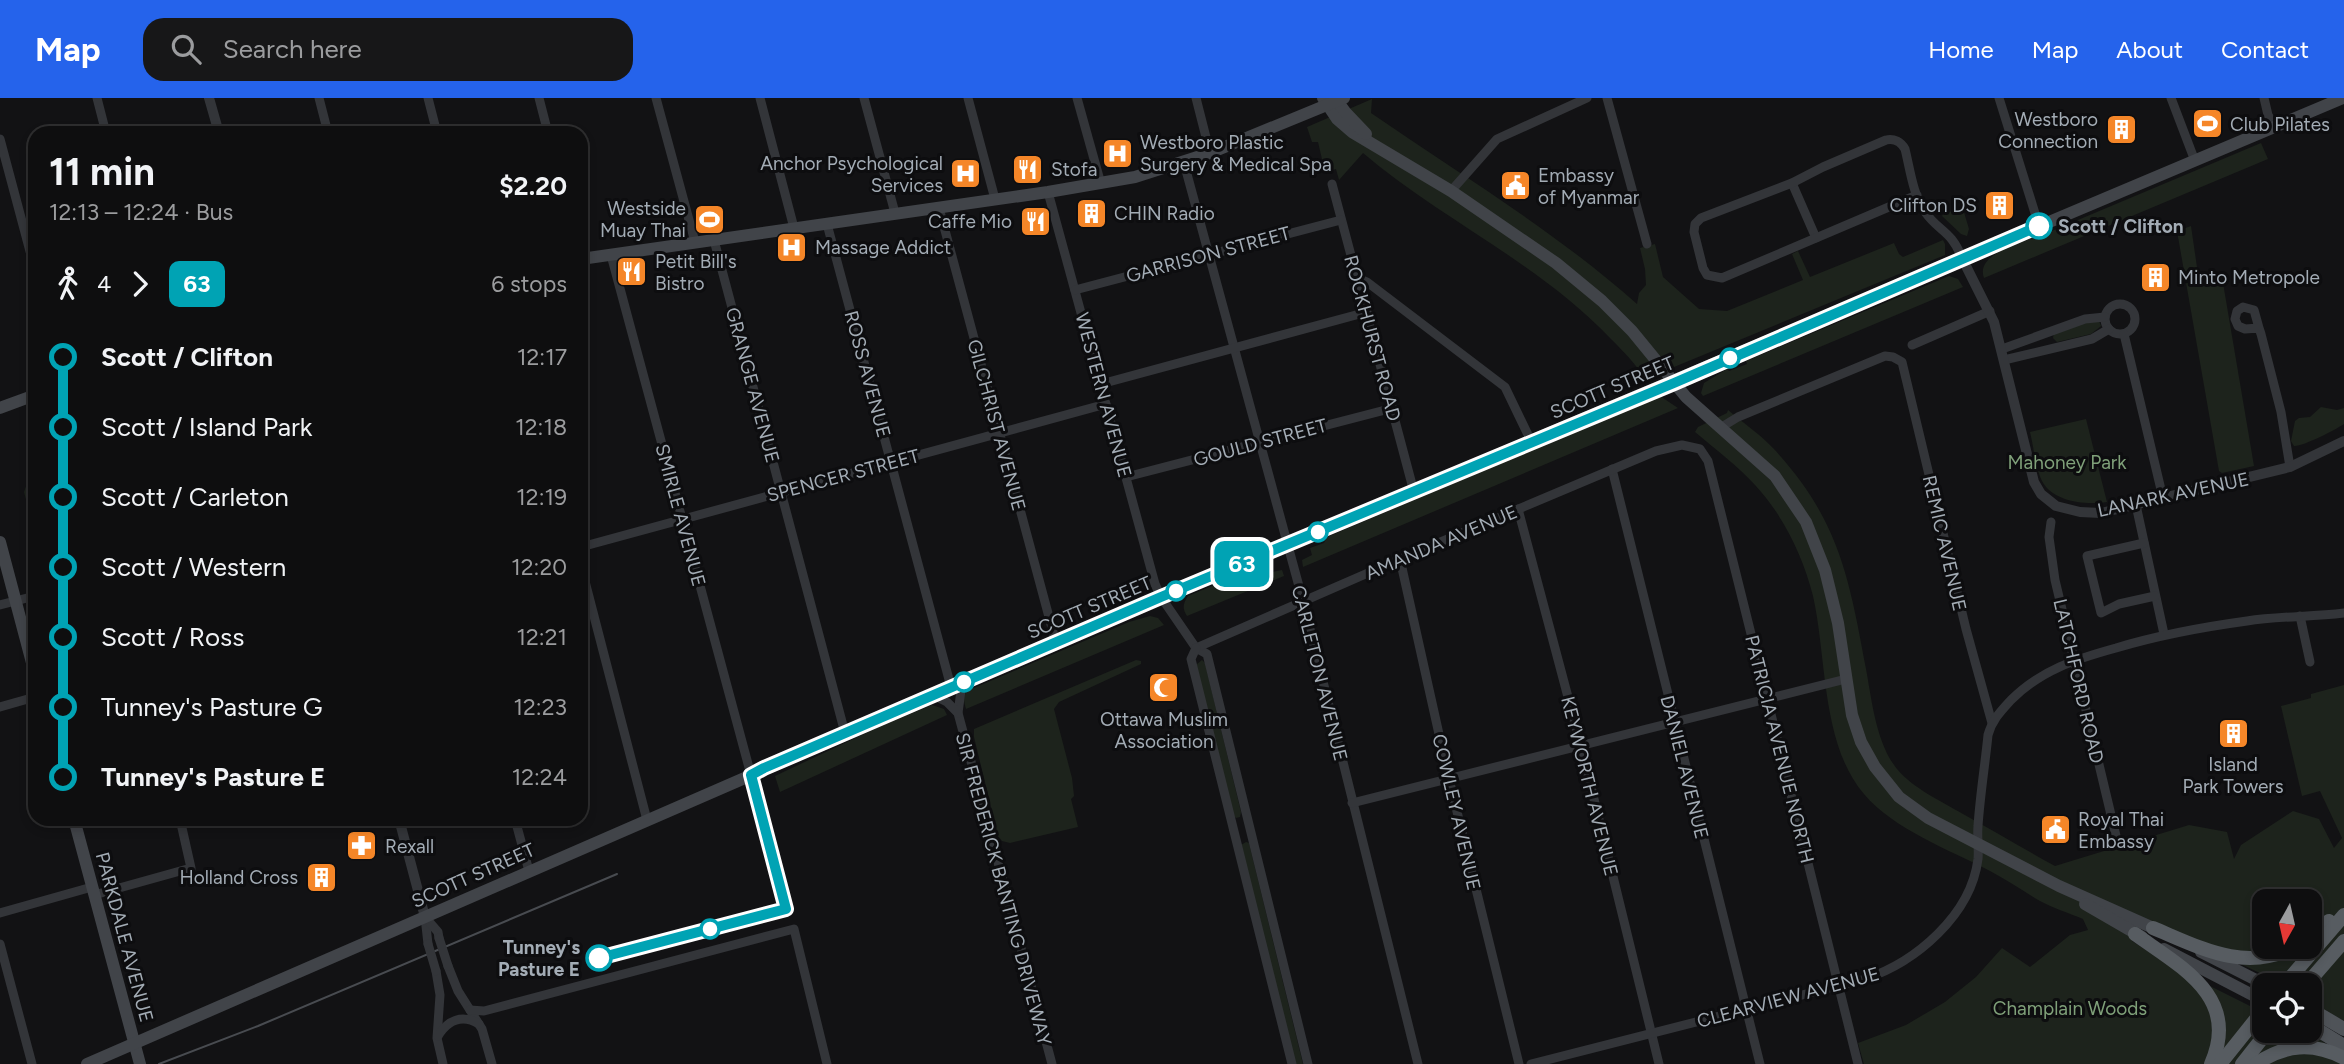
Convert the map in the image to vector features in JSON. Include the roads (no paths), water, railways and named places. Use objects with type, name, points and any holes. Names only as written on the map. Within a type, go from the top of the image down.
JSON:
[{"type":"highway","points":[[2322,926],[2344,909]]},
{"type":"highway","points":[[2294,973],[2344,915]]},
{"type":"highway","points":[[2153,928],[2212,952],[2243,959],[2252,958]]},
{"type":"highway","points":[[2135,934],[2189,972],[2211,999],[2220,1030],[2218,1046],[2211,1064]]},
{"type":"highway","points":[[2316,973],[2344,941]]},
{"type":"highway","points":[[2220,1064],[2252,1024]]},
{"type":"highway","points":[[2242,1064],[2259,1043]]},
{"type":"highway","points":[[2256,1064],[2273,1054],[2298,1046],[2316,1047],[2344,1058]]},
{"type":"main road","name":"SCOTT STREET","points":[[87,1064],[1161,597],[1674,383],[1962,258],[2343,98]]},
{"type":"main road","points":[[588,257],[1048,192],[1135,177],[1210,153],[1333,100],[1379,146],[1451,191],[1556,263],[1602,301],[1632,331],[1691,401],[1775,476],[1806,523],[1819,551],[1832,596],[1852,715],[1861,742],[1871,763],[1899,797],[1921,814],[2059,887],[2135,934],[2252,995]]},
{"type":"main road","points":[[0,408],[28,398]]},
{"type":"main road","points":[[0,542],[28,647]]},
{"type":"main road","name":"PARKDALE AVENUE","points":[[76,826],[140,1064]]},
{"type":"main road","points":[[2059,887],[2153,928],[2252,978]]},
{"type":"main road","points":[[2322,1016],[2344,1029]]},
{"type":"main road","points":[[2322,1032],[2344,1046]]},
{"type":"street","points":[[97,98],[104,126]]},
{"type":"street","points":[[209,98],[217,126]]},
{"type":"street","points":[[319,98],[326,126]]},
{"type":"street","points":[[428,98],[435,126]]},
{"type":"street","points":[[539,98],[546,126]]},
{"type":"street","points":[[656,98],[695,242]]},
{"type":"street","points":[[760,98],[794,228]]},
{"type":"street","points":[[864,98],[895,214]]},
{"type":"street","points":[[968,98],[995,199]]},
{"type":"street","points":[[1077,98],[1101,184]]},
{"type":"street","points":[[1196,98],[1210,153]]},
{"type":"street","points":[[1451,191],[1497,139],[1587,98]]},
{"type":"street","points":[[1607,98],[1647,244]]},
{"type":"street","points":[[1999,98],[2039,226]]},
{"type":"street","points":[[2171,98],[2195,161]]},
{"type":"street","points":[[2264,98],[2268,115],[2275,127]]},
{"type":"street","points":[[0,139],[28,244]]},
{"type":"street","points":[[1917,195],[1722,278],[1712,278],[1703,268],[1694,237],[1698,220],[1893,140],[1905,149],[1917,195],[1925,212],[1951,236],[1962,258]]},
{"type":"street","name":"CARLETON AVENUE","points":[[1184,163],[1303,601],[1418,1064]]},
{"type":"street","points":[[1793,183],[1816,238]]},
{"type":"street","name":"ROCKHURST ROAD","points":[[1332,184],[1414,492]]},
{"type":"street","name":"WESTERN AVENUE","points":[[1048,192],[1155,584],[1196,648],[1207,654],[1308,1064]]},
{"type":"street","name":"GILCHRIST AVENUE","points":[[939,208],[1056,643]]},
{"type":"street","name":"GARRISON STREET","points":[[1075,290],[1341,220]]},
{"type":"street","name":"ROSS AVENUE","points":[[827,224],[956,685]]},
{"type":"street","name":"GRANGE AVENUE","points":[[714,240],[845,733]]},
{"type":"street","name":"SMIRLE AVENUE","points":[[611,255],[751,775]]},
{"type":"street","name":"LANARK AVENUE","points":[[1962,258],[1988,307],[2003,354],[2032,475],[2041,494],[2056,506],[2080,512],[2101,513],[2290,467],[2344,441]]},
{"type":"street","points":[[1358,278],[1367,282],[1505,387],[1531,441]]},
{"type":"street","points":[[2122,304],[2134,314],[2135,322],[2131,330],[2116,334],[2109,329],[2105,317],[2114,305],[2122,304]]},
{"type":"street","points":[[1912,345],[1988,307]]},
{"type":"street","points":[[1101,384],[1367,312]]},
{"type":"street","points":[[2003,354],[2085,319],[2105,317]]},
{"type":"street","points":[[2259,328],[2281,412],[2290,467]]},
{"type":"street","points":[[2003,354],[2092,339],[2109,329]]},
{"type":"street","points":[[2124,334],[2163,498]]},
{"type":"street","name":"REMIC AVENUE","points":[[1715,424],[1885,356],[1902,362],[1966,629],[1992,723]]},
{"type":"street","name":"SPENCER STREET","points":[[588,545],[1106,404]]},
{"type":"street","name":"GOULD STREET","points":[[1126,477],[1393,408]]},
{"type":"street","name":"AMANDA AVENUE","points":[[1196,648],[1612,470],[1666,448],[1689,445]]},
{"type":"street","name":"PATRICIA AVENUE NORTH","points":[[1689,445],[1700,449],[1708,461],[1858,1064]]},
{"type":"street","name":"DANIEL AVENUE","points":[[1612,470],[1760,1064]]},
{"type":"street","points":[[2136,505],[2164,634]]},
{"type":"street","name":"KEYWORTH AVENUE","points":[[1518,509],[1581,746],[1659,1064]]},
{"type":"street","name":"LATCHFORD ROAD","points":[[2051,522],[2049,537],[2054,580],[2116,840]]},
{"type":"street","points":[[2144,543],[2087,556],[2101,612],[2119,604],[2155,596]]},
{"type":"street","name":"COWLEY AVENUE","points":[[1400,559],[1449,779],[1519,1064]]},
{"type":"street","points":[[588,593],[647,820]]},
{"type":"street","points":[[0,605],[28,597]]},
{"type":"street","points":[[1992,723],[2026,685],[2073,660],[2164,634],[2248,621],[2344,613]]},
{"type":"street","points":[[2300,617],[2310,662]]},
{"type":"street","points":[[1196,648],[1191,659],[1292,1064]]},
{"type":"street","points":[[1352,803],[1846,679]]},
{"type":"street","name":"SIR FREDERICK BANTING DRIVEWAY","points":[[956,685],[958,713],[964,738],[1052,1064]]},
{"type":"street","name":"SIR FREDERICK BANTING DRIVEWAY","points":[[933,695],[947,702],[958,713]]},
{"type":"street","points":[[0,707],[28,699]]},
{"type":"street","name":"CLEARVIEW AVENUE","points":[[1531,1064],[1838,986],[1895,967],[1911,958],[1946,925],[1965,895],[1978,860],[1984,768],[1992,723]]},
{"type":"street","points":[[0,913],[191,868],[182,826]]},
{"type":"street","points":[[401,826],[436,971],[440,995],[438,1038],[443,1064]]},
{"type":"street","points":[[517,826],[529,871]]},
{"type":"street","points":[[1234,831],[1249,827]]},
{"type":"street","points":[[425,917],[436,929],[458,990],[480,1025],[492,1064]]},
{"type":"street","points":[[470,1010],[484,1011],[794,929],[827,1064]]},
{"type":"street","points":[[0,944],[32,1064]]},
{"type":"street","points":[[438,1038],[445,1026],[456,1020],[469,1019],[480,1025]]},
{"type":"tram line","points":[[159,1064],[258,1026],[617,874]]},
{"type":"place","name":"Club Pilates","points":[[2207,124]]},
{"type":"place","name":"Westboro Connection","points":[[2121,130]]},
{"type":"place","name":"Westboro Plastic Surgery & Medical Spa","points":[[1117,153]]},
{"type":"place","name":"Stofa","points":[[1028,169]]},
{"type":"place","name":"Anchor Psychological Services","points":[[966,174]]},
{"type":"place","name":"Embassy of Myanmar","points":[[1515,186]]},
{"type":"place","name":"Clifton DS","points":[[2000,205]]},
{"type":"place","name":"CHIN Radio","points":[[1091,213]]},
{"type":"place","name":"Westside Muay Thai","points":[[709,219]]},
{"type":"place","name":"Caffe Mio","points":[[1035,221]]},
{"type":"place","name":"Scott / Clifton","points":[[2039,226]]},
{"type":"place","name":"Massage Addict","points":[[792,247]]},
{"type":"place","name":"Petit Bill's Bistro","points":[[632,272]]},
{"type":"place","name":"Minto Metropole","points":[[2155,277]]},
{"type":"place","name":"Ottawa Muslim Association","points":[[1164,688]]},
{"type":"place","name":"Island Park Towers","points":[[2233,733]]},
{"type":"place","name":"Royal Thai Embassy","points":[[2055,830]]},
{"type":"place","name":"Rexall","points":[[362,846]]},
{"type":"place","name":"Holland Cross","points":[[321,877]]},
{"type":"place","name":"Tunney's Pasture E","points":[[599,958]]},
{"type":"park label","name":"Mahoney Park","points":[[2067,462]]},
{"type":"park label","name":"Champlain Woods","points":[[2070,1008]]}]
